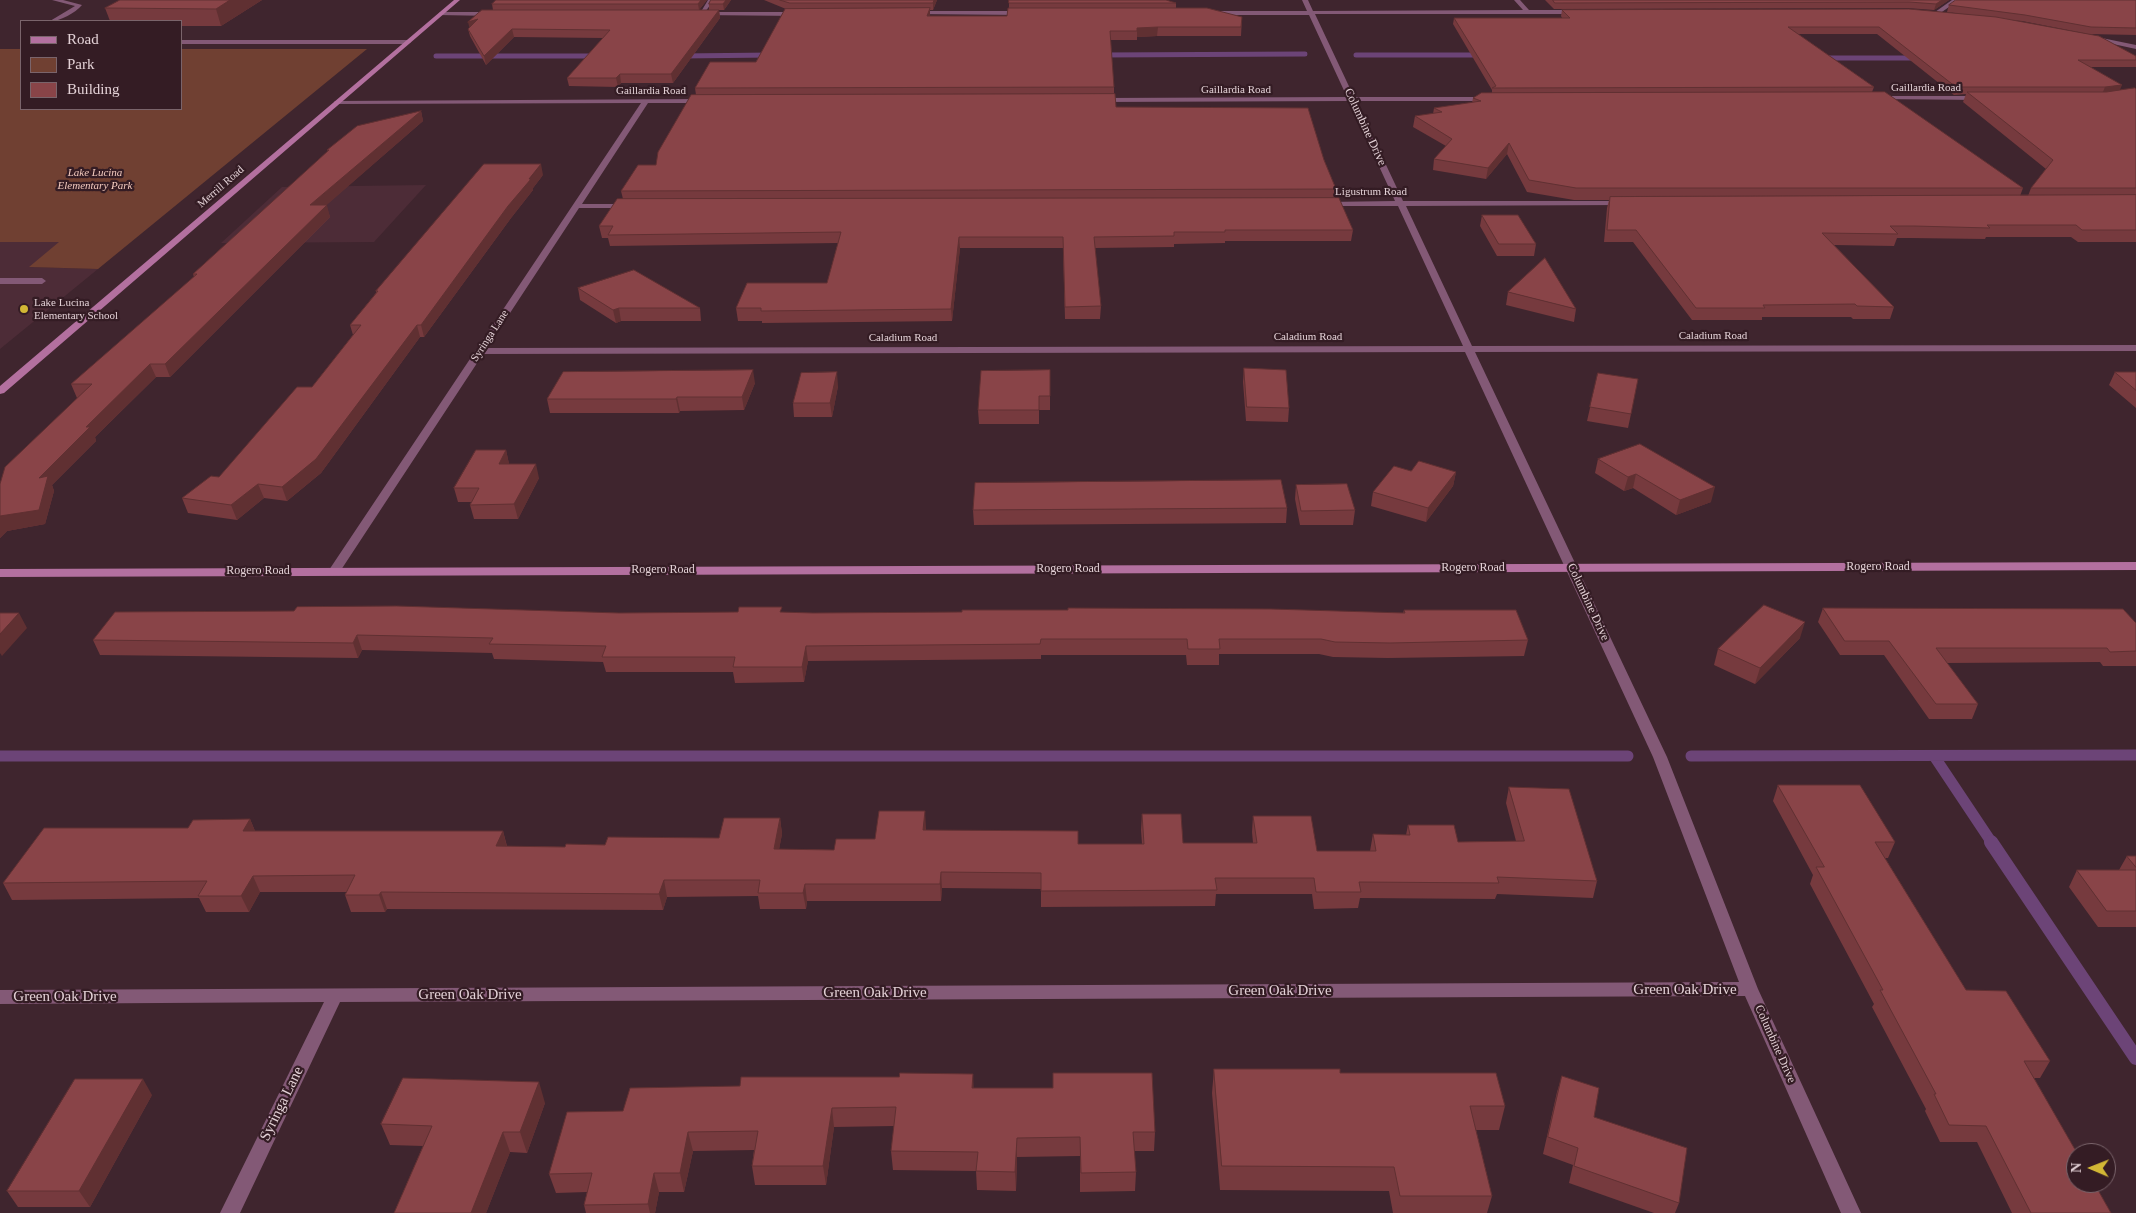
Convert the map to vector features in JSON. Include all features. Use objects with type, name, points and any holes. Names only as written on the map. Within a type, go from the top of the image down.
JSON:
[{"type":"main road","name":"Merrill Road","points":[[0,391],[456,0]]},
{"type":"main road","name":"Rogero Road","points":[[0,573],[335,570],[2136,566]]},
{"type":"street","points":[[55,20],[79,5],[56,0]]},
{"type":"street","points":[[701,14],[710,0]]},
{"type":"street","name":"Columbine Drive","points":[[1305,0],[1660,757],[1750,989],[1851,1213]]},
{"type":"street","points":[[1516,0],[1527,12]]},
{"type":"street","points":[[1937,13],[1956,0]]},
{"type":"street","points":[[1203,13],[1587,12]]},
{"type":"street","points":[[908,13],[1036,13]]},
{"type":"street","points":[[1930,13],[1951,14]]},
{"type":"street","points":[[440,14],[498,14]]},
{"type":"street","points":[[691,14],[809,14]]},
{"type":"street","points":[[2087,37],[2136,46]]},
{"type":"street","points":[[182,42],[408,42]]},
{"type":"street","name":"Gaillardia Road","points":[[1875,98],[1994,98]]},
{"type":"street","name":"Gaillardia Road","points":[[1093,100],[1500,99]]},
{"type":"street","name":"Syringa Lane","points":[[335,570],[646,101]]},
{"type":"street","name":"Gaillardia Road","points":[[337,102],[716,101]]},
{"type":"street","name":"Ligustrum Road","points":[[1321,204],[1629,203]]},
{"type":"street","points":[[576,206],[636,206]]},
{"type":"street","points":[[0,281],[42,281]]},
{"type":"street","name":"Caladium Road","points":[[480,351],[2136,348]]},
{"type":"street","name":"Green Oak Drive","points":[[0,997],[1750,989]]},
{"type":"street","name":"Syringa Lane","points":[[230,1213],[335,996]]},
{"type":"shaded area","points":[[426,185],[374,242],[221,243],[282,187]]},
{"type":"shaded area","name":"Lake Lucina Elementary School","points":[[0,242],[60,242],[30,267],[98,269],[0,349]]},
{"type":"green space","name":"Lake Lucina Elementary Park","points":[[0,49],[20,49],[20,110],[182,110],[182,49],[367,49],[98,269],[29,267],[59,242],[0,242]]},
{"type":"building","points":[[120,0],[230,0],[216,9],[105,8]]},
{"type":"building","points":[[496,0],[701,0],[698,4],[492,4]]},
{"type":"building","points":[[711,0],[726,0],[723,4],[709,4]]},
{"type":"building","points":[[780,0],[934,0],[933,3],[790,3]]},
{"type":"building","points":[[1009,0],[1166,0],[1176,3],[1009,3]]},
{"type":"building","points":[[1553,0],[1942,0],[1936,4],[1909,2],[1555,3]]},
{"type":"building","points":[[1956,0],[2136,0],[2136,28],[2091,27],[2025,15],[1949,5]]},
{"type":"building","points":[[930,8],[927,16],[1007,16],[1008,8],[1207,8],[1242,17],[1241,27],[1158,27],[1137,28],[1137,31],[1110,31],[1114,87],[695,88],[710,62],[756,62],[785,9]]},
{"type":"building","points":[[1909,9],[1996,17],[2099,36],[2136,56],[2136,60],[2078,60],[2122,85],[2105,87],[1956,87],[1879,27],[1788,27],[1874,87],[1492,88],[1496,86],[1454,18],[1570,18],[1562,10]]},
{"type":"building","points":[[482,10],[719,10],[671,74],[620,74],[616,78],[567,78],[610,30],[512,29],[484,56],[468,29],[478,19],[468,22]]},
{"type":"building","points":[[2135,88],[2136,188],[2031,188],[2053,160],[1967,92],[2106,92]]},
{"type":"building","points":[[1885,92],[2023,188],[1576,188],[1529,180],[1509,143],[1488,168],[1434,159],[1452,139],[1415,116],[1442,112],[1434,108],[1481,101],[1473,98],[1481,93]]},
{"type":"building","points":[[1115,94],[1116,107],[1308,108],[1324,160],[1336,189],[621,191],[638,165],[656,165],[658,152],[691,95]]},
{"type":"building","points":[[421,111],[310,205],[327,205],[165,364],[150,364],[86,427],[90,427],[39,478],[48,476],[39,510],[0,516],[0,484],[5,467],[92,384],[71,384],[197,274],[193,274],[329,150],[327,150],[357,126]]},
{"type":"building","points":[[484,164],[541,164],[421,325],[417,325],[316,459],[282,487],[258,484],[231,505],[182,498],[211,476],[219,477],[297,387],[312,387],[361,325],[350,325],[378,291],[376,291]]},
{"type":"building","points":[[2136,195],[2136,230],[2082,230],[2076,225],[1987,225],[1990,228],[1890,226],[1898,234],[1822,233],[1894,307],[1857,306],[1855,304],[1763,305],[1765,308],[1696,308],[1636,230],[1607,230],[1610,197]]},
{"type":"building","points":[[1339,198],[1353,230],[1225,230],[1225,232],[1174,232],[1174,236],[1094,237],[1101,306],[1065,307],[1063,237],[959,237],[951,309],[761,311],[761,308],[736,308],[747,283],[827,283],[841,232],[608,235],[613,226],[599,226],[617,199]]},
{"type":"building","points":[[1482,215],[1518,215],[1536,244],[1499,244]]},
{"type":"building","points":[[1545,258],[1576,309],[1508,292]]},
{"type":"building","points":[[634,270],[700,308],[619,308],[613,310],[578,288]]},
{"type":"building","points":[[1244,368],[1286,370],[1289,408],[1247,407]]},
{"type":"building","points":[[753,370],[742,397],[547,399],[563,372]]},
{"type":"building","points":[[1050,370],[1050,396],[1039,396],[1039,410],[978,410],[981,371]]},
{"type":"building","points":[[837,372],[830,403],[793,403],[801,373]]},
{"type":"building","points":[[2115,372],[2136,372],[2136,390]]},
{"type":"building","points":[[1598,373],[1638,379],[1631,414],[1590,407]]},
{"type":"building","points":[[1640,444],[1715,487],[1680,500],[1636,474],[1628,477],[1598,459]]},
{"type":"building","points":[[476,450],[506,450],[499,464],[536,464],[514,504],[470,505],[479,488],[454,488]]},
{"type":"building","points":[[1419,461],[1456,472],[1428,508],[1373,492],[1394,466],[1411,471]]},
{"type":"building","points":[[1281,480],[1287,508],[973,510],[975,483]]},
{"type":"building","points":[[1347,484],[1355,510],[1301,511],[1296,485]]},
{"type":"building","points":[[1764,605],[1805,622],[1760,668],[1718,649]]},
{"type":"building","points":[[397,606],[619,613],[738,612],[739,607],[782,607],[780,612],[813,613],[1068,610],[1068,608],[1271,609],[1405,613],[1404,610],[1516,610],[1528,640],[1390,643],[1335,642],[1321,639],[1219,639],[1220,649],[1188,649],[1187,639],[1041,639],[1040,644],[806,646],[802,667],[733,667],[735,657],[602,657],[606,646],[489,644],[493,638],[357,635],[353,643],[93,640],[115,612],[294,611],[297,607]]},
{"type":"building","points":[[1823,608],[2123,609],[2136,623],[2136,651],[2110,652],[2107,648],[1936,648],[1978,704],[1936,704],[1889,641],[1845,641]]},
{"type":"building","points":[[0,613],[19,613],[0,634]]},
{"type":"building","points":[[1778,785],[1860,785],[1895,842],[1875,842],[1966,990],[2006,991],[2050,1061],[2024,1061],[2071,1143],[2066,1143],[2066,1193],[2100,1193],[2111,1213],[2031,1213],[1986,1126],[1949,1125],[1934,1094],[1936,1094],[1880,990],[1883,990],[1816,867],[1824,867]]},
{"type":"building","points":[[1509,787],[1569,789],[1597,881],[1497,877],[1499,883],[1359,882],[1361,892],[1316,892],[1314,878],[1215,878],[1217,890],[1041,891],[1041,873],[941,872],[940,884],[805,884],[803,893],[758,893],[760,880],[664,880],[659,894],[381,892],[379,895],[345,895],[355,875],[253,876],[241,896],[198,896],[207,881],[3,883],[44,828],[188,828],[193,820],[250,819],[243,831],[503,831],[496,846],[565,847],[566,844],[605,845],[608,837],[719,838],[724,818],[780,818],[774,849],[834,850],[836,839],[875,839],[879,811],[925,811],[923,830],[1078,831],[1078,844],[1144,844],[1142,814],[1181,814],[1183,843],[1257,843],[1253,816],[1311,816],[1317,851],[1376,851],[1373,834],[1410,835],[1408,825],[1454,825],[1458,842],[1524,841]]},
{"type":"building","points":[[2127,856],[2136,856],[2136,867]]},
{"type":"building","points":[[2077,870],[2136,870],[2136,911],[2107,911]]},
{"type":"building","points":[[1214,1069],[1340,1069],[1340,1073],[1496,1073],[1505,1106],[1470,1106],[1492,1196],[1400,1196],[1394,1167],[1222,1166]]},
{"type":"building","points":[[900,1073],[973,1074],[972,1088],[1053,1088],[1053,1073],[1152,1073],[1155,1132],[1133,1132],[1136,1172],[1081,1173],[1080,1137],[1017,1138],[1015,1172],[976,1171],[978,1152],[891,1151],[896,1107],[832,1108],[823,1166],[752,1166],[758,1131],[688,1132],[680,1173],[654,1173],[648,1204],[584,1205],[592,1173],[549,1174],[567,1112],[623,1111],[630,1088],[740,1086],[741,1077],[899,1077]]},
{"type":"building","points":[[1562,1076],[1599,1088],[1594,1117],[1687,1148],[1679,1203],[1574,1166],[1578,1148],[1548,1137]]},
{"type":"building","points":[[403,1078],[539,1082],[520,1132],[503,1132],[471,1213],[394,1213],[432,1126],[381,1124]]},
{"type":"building","points":[[75,1079],[143,1079],[79,1191],[7,1191]]},
{"type":"waterway","points":[[1100,55],[1305,54]]},
{"type":"waterway","points":[[680,56],[773,55]]},
{"type":"waterway","points":[[1356,55],[1485,55]]},
{"type":"waterway","points":[[436,56],[600,56]]},
{"type":"waterway","points":[[1819,58],[1920,58]]},
{"type":"waterway","points":[[1691,756],[2136,755]]},
{"type":"waterway","points":[[0,756],[1628,756]]},
{"type":"waterway","points":[[1934,756],[1992,843]]},
{"type":"waterway","points":[[1991,842],[2136,1058]]},
{"type":"place","name":"Lake Lucina Elementary School","points":[[24,309]]}]
